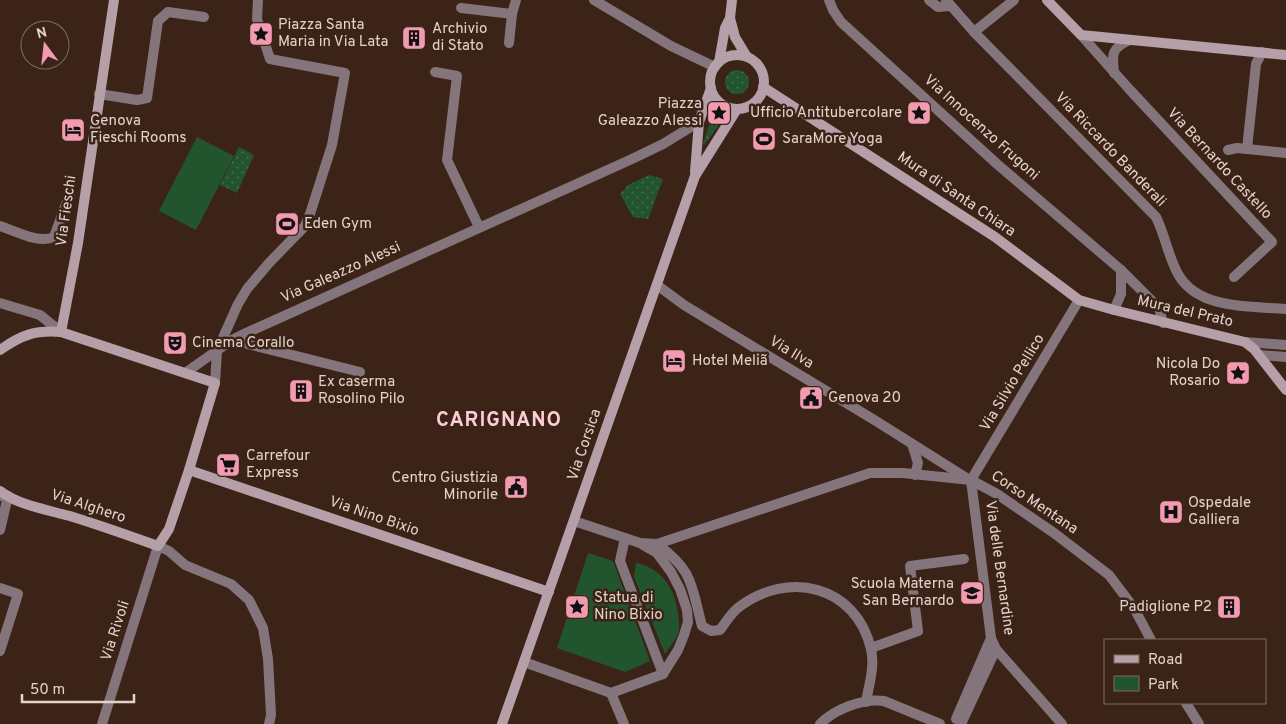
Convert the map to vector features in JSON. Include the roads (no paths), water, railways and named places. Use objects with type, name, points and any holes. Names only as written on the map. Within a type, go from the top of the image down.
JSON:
[{"type":"street","name":"Via Fieschi","points":[[61,332],[78,244],[114,0]]},
{"type":"street","points":[[258,0],[257,19],[270,59],[345,73],[332,145],[305,226],[247,289],[217,350],[215,383],[189,470],[169,529],[158,546],[169,551],[185,565],[231,584],[249,600],[263,628],[268,659],[271,715],[269,724]]},
{"type":"street","points":[[509,43],[512,14],[516,0]]},
{"type":"street","points":[[594,0],[671,46],[717,65]]},
{"type":"street","points":[[695,176],[699,122],[711,88],[711,77],[717,65],[725,28],[730,18],[732,0]]},
{"type":"street","name":"Via Innocenzo Frugoni","points":[[829,0],[841,22],[997,164],[1121,270],[1159,308],[1163,322]]},
{"type":"street","points":[[929,0],[938,7],[948,3]]},
{"type":"street","points":[[974,32],[1014,0]]},
{"type":"street","points":[[1047,0],[1055,4],[1114,73]]},
{"type":"street","name":"Via Riccardo Banderali","points":[[948,3],[974,32],[1156,217],[1170,258],[1178,275],[1188,288],[1216,302],[1286,309]]},
{"type":"street","points":[[461,8],[512,14]]},
{"type":"street","points":[[99,94],[136,100],[147,98],[158,21],[168,12],[204,17]]},
{"type":"street","points":[[711,88],[714,96],[720,103],[737,109],[746,107],[754,102],[760,96],[764,87],[764,80],[759,66],[747,57],[735,36],[730,18]]},
{"type":"street","points":[[1081,35],[1286,54]]},
{"type":"street","points":[[1114,73],[1114,50],[1120,44],[1130,40]]},
{"type":"street","points":[[1247,149],[1256,64],[1262,52]]},
{"type":"street","points":[[717,65],[728,57],[738,55],[747,57]]},
{"type":"street","points":[[435,72],[457,76],[447,160],[479,227]]},
{"type":"street","name":"Via Bernardo Castello","points":[[1114,73],[1272,242],[1234,277]]},
{"type":"street","name":"Mura di Santa Chiara","points":[[764,87],[995,237],[1079,300]]},
{"type":"street","points":[[695,176],[737,109]]},
{"type":"street","name":"Via Galeazzo Alessi","points":[[185,373],[232,340],[663,144],[699,122]]},
{"type":"street","points":[[1228,150],[1237,148],[1286,153]]},
{"type":"street","name":"Via Corsica","points":[[502,724],[695,176]]},
{"type":"street","points":[[0,226],[36,238],[47,240],[54,237],[70,193]]},
{"type":"street","points":[[1114,310],[1121,294],[1121,270]]},
{"type":"street","name":"Via Ilva","points":[[657,285],[684,305],[971,480]]},
{"type":"street","name":"Mura del Prato","points":[[1079,300],[1245,342],[1286,344]]},
{"type":"street","name":"Via Silvio Pellico","points":[[971,480],[1079,300]]},
{"type":"street","points":[[0,303],[40,315],[61,332]]},
{"type":"street","points":[[0,350],[15,339],[35,332],[61,332],[215,383]]},
{"type":"street","points":[[232,340],[360,372]]},
{"type":"street","points":[[1245,342],[1259,355],[1286,390]]},
{"type":"street","points":[[1259,355],[1286,357]]},
{"type":"street","points":[[912,444],[918,463],[915,475]]},
{"type":"street","name":"Via Nino Bixio","points":[[189,470],[549,592]]},
{"type":"street","name":"Corso Mentana","points":[[657,544],[870,473],[971,480],[997,494],[1054,533],[1110,575],[1134,608],[1151,639]]},
{"type":"street","name":"Via delle Bernardine","points":[[971,480],[991,638],[996,649],[1062,724]]},
{"type":"street","points":[[0,530],[2,495]]},
{"type":"street","name":"Via Alghero","points":[[2,495],[103,526],[158,546]]},
{"type":"street","points":[[524,662],[611,692],[663,674],[678,650],[684,636],[688,622],[687,610],[680,589],[658,553],[640,543],[574,521]]},
{"type":"street","points":[[625,538],[620,561],[663,674]]},
{"type":"street","points":[[640,543],[657,544],[675,557],[683,568],[696,594],[702,626],[711,631],[720,630],[734,610],[740,606],[772,590],[783,587],[810,588],[837,599],[849,608],[857,618],[871,648],[873,666],[866,702]]},
{"type":"street","name":"Via Rivoli","points":[[102,724],[158,546]]},
{"type":"street","points":[[871,648],[918,631],[910,566],[964,559]]},
{"type":"street","points":[[0,588],[18,594],[0,652]]},
{"type":"street","points":[[959,721],[991,638]]},
{"type":"street","points":[[959,721],[996,649]]},
{"type":"street","points":[[611,692],[624,724]]},
{"type":"street","points":[[820,724],[839,711],[876,700],[884,701],[940,724]]},
{"type":"street","points":[[1187,704],[1198,724]]},
{"type":"place","name":"Piazza Santa Maria in Via Lata","points":[[261,34]]},
{"type":"place","name":"Archivio di Stato","points":[[414,38]]},
{"type":"place","name":"Piazza Galeazzo Alessi","points":[[719,113]]},
{"type":"place","name":"Ufficio Antitubercolare","points":[[919,113]]},
{"type":"place","name":"Genova Fieschi Rooms","points":[[73,130]]},
{"type":"place","name":"SaraMore Yoga","points":[[764,139]]},
{"type":"place","name":"Eden Gym","points":[[287,224]]},
{"type":"place","name":"Cinema Corallo","points":[[175,343]]},
{"type":"place","name":"Hotel Meliã","points":[[674,361]]},
{"type":"place","name":"Nicola Do Rosario","points":[[1238,373]]},
{"type":"place","name":"Ex caserma Rosolino Pilo","points":[[301,391]]},
{"type":"place","name":"Genova 20","points":[[811,398]]},
{"type":"place","name":"Carrefour Express","points":[[228,465]]},
{"type":"place","name":"Centro Giustizia Minorile","points":[[516,487]]},
{"type":"place","name":"Ospedale Galliera","points":[[1171,512]]},
{"type":"place","name":"Scuola Materna San Bernardo","points":[[972,593]]},
{"type":"place","name":"Statua di Nino Bixio","points":[[577,607]]},
{"type":"place","name":"Padiglione P2","points":[[1229,607]]},
{"type":"district","name":"CARIGNANO","points":[[499,421]]}]
